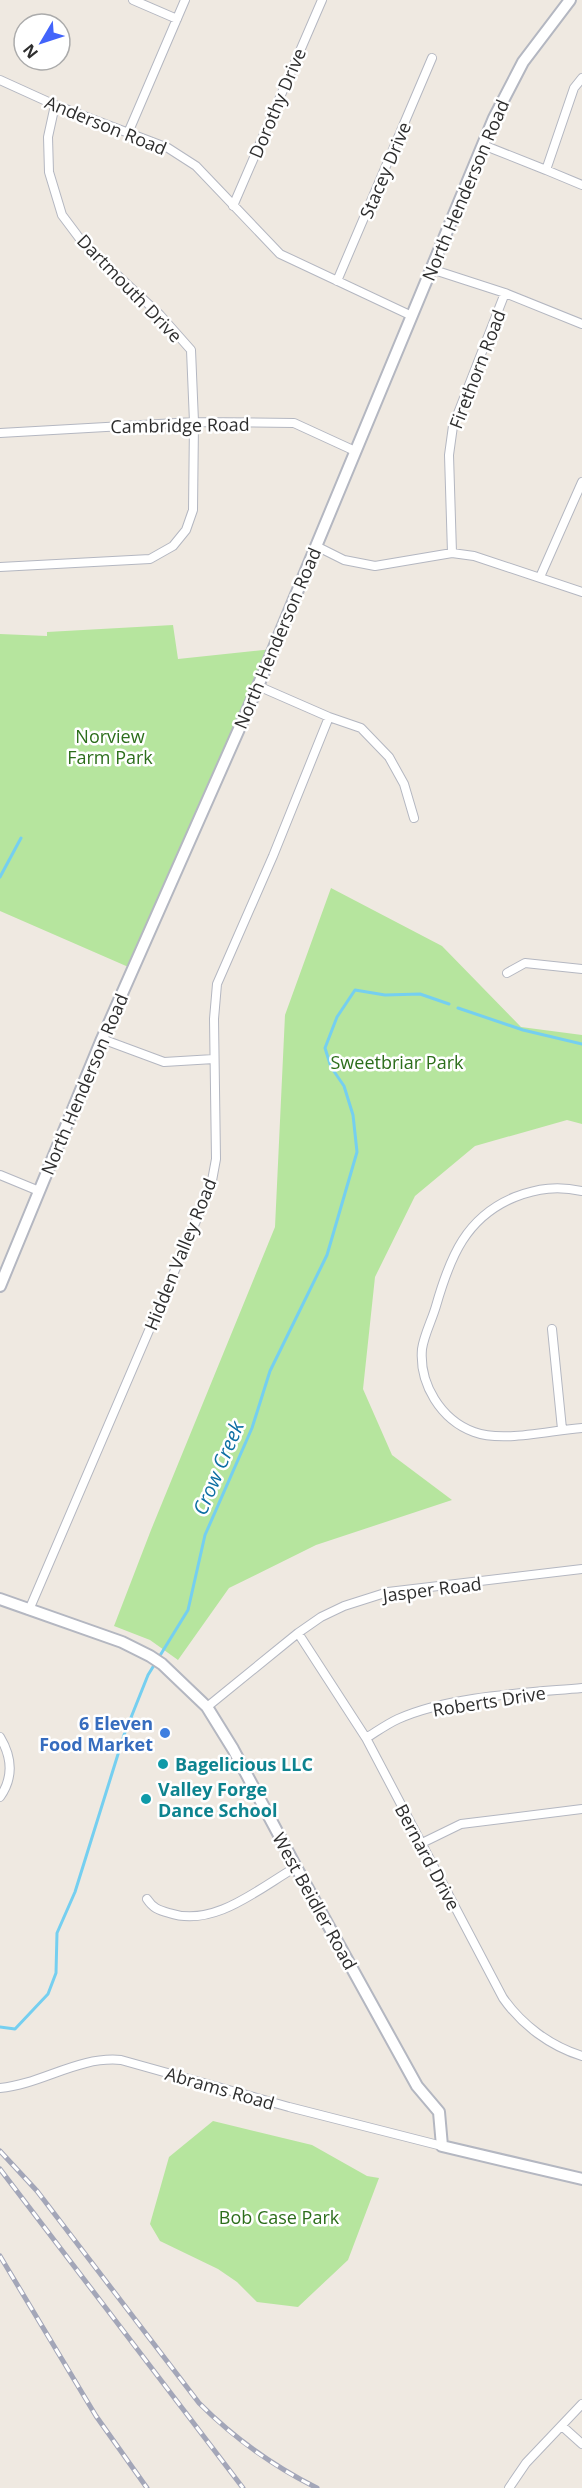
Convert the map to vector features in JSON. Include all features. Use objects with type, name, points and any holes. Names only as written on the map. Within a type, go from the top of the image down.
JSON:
[{"type":"street","points":[[134,0],[177,19]]},
{"type":"street","points":[[128,133],[185,0]]},
{"type":"street","name":"Dorothy Drive","points":[[233,206],[322,0]]},
{"type":"street","name":"North Henderson Road","points":[[0,1286],[102,1039],[258,686],[483,145],[514,77],[570,0]]},
{"type":"street","name":"Stacey Drive","points":[[337,281],[432,58]]},
{"type":"street","points":[[546,170],[574,88],[582,78]]},
{"type":"street","name":"Anderson Road","points":[[0,80],[55,105],[168,148],[196,166],[280,254],[412,316]]},
{"type":"street","name":"Dartmouth Drive","points":[[0,567],[150,559],[173,546],[186,530],[193,510],[194,422],[191,350],[159,315],[83,243],[62,215],[49,172],[48,137],[55,105]]},
{"type":"street","points":[[483,145],[582,185]]},
{"type":"street","points":[[431,269],[505,293],[582,324]]},
{"type":"street","name":"Firethorn Road","points":[[452,553],[449,455],[453,426],[505,293]]},
{"type":"street","name":"Cambridge Road","points":[[0,433],[194,422],[294,423],[355,451]]},
{"type":"street","points":[[540,577],[582,482]]},
{"type":"street","points":[[316,546],[344,560],[375,566],[452,553],[474,556],[582,592]]},
{"type":"street","points":[[258,686],[329,717],[361,728],[389,757],[404,784],[414,818]]},
{"type":"street","name":"Hidden Valley Road","points":[[29,1610],[211,1186],[216,1159],[214,1001],[220,975],[273,856],[329,717]]},
{"type":"street","points":[[507,973],[525,963],[582,969]]},
{"type":"street","points":[[102,1039],[164,1062],[214,1059]]},
{"type":"street","points":[[0,1175],[39,1191]]},
{"type":"street","points":[[582,1191],[562,1187],[535,1190],[498,1204],[479,1219],[465,1235],[451,1263],[422,1346],[422,1363],[428,1386],[438,1406],[453,1422],[475,1433],[519,1436],[582,1428]]},
{"type":"street","points":[[552,1329],[562,1430]]},
{"type":"street","name":"Jasper Road","points":[[207,1707],[298,1633],[321,1617],[344,1606],[388,1592],[582,1569]]},
{"type":"street","name":"West Beidler Road","points":[[0,1599],[122,1642],[150,1656],[162,1664],[207,1707],[233,1749],[417,2086],[439,2112],[442,2122],[442,2145]]},
{"type":"street","name":"Bernard Drive","points":[[298,1633],[366,1738],[420,1844],[508,2005],[526,2025],[552,2043],[582,2056]]},
{"type":"street","name":"Roberts Drive","points":[[366,1738],[399,1719],[446,1704],[522,1693],[582,1688]]},
{"type":"street","points":[[0,1737],[6,1748],[11,1767],[7,1786],[0,1797]]},
{"type":"street","points":[[420,1844],[441,1832],[462,1824],[582,1809]]},
{"type":"street","points":[[147,1899],[154,1909],[187,1918],[201,1917],[225,1909],[296,1867]]},
{"type":"street","name":"Abrams Road","points":[[0,2088],[29,2082],[85,2062],[109,2059],[442,2145]]},
{"type":"street","points":[[442,2145],[582,2179]]},
{"type":"street","points":[[509,2488],[526,2463],[582,2404]]},
{"type":"street","points":[[562,2426],[582,2444]]},
{"type":"green space","name":"Norview Farm Park","points":[[173,625],[178,659],[273,649],[133,969],[0,911],[0,634],[47,636],[47,632]]},
{"type":"green space","name":"Sweetbriar Park","points":[[331,888],[442,946],[521,1027],[582,1035],[582,1124],[567,1120],[475,1146],[415,1196],[375,1277],[363,1389],[392,1455],[452,1500],[316,1545],[229,1588],[178,1660],[150,1640],[114,1626],[275,1227],[285,1015]]},
{"type":"green space","name":"Bob Case Park","points":[[213,2121],[312,2145],[367,2176],[379,2178],[348,2260],[298,2307],[257,2302],[237,2282],[218,2269],[160,2241],[150,2224],[169,2157]]},
{"type":"waterway","points":[[0,877],[21,838]]},
{"type":"waterway","name":"Crow Creek","points":[[0,2027],[15,2029],[48,1994],[56,1973],[57,1933],[75,1892],[124,1735],[148,1675],[188,1610],[205,1535],[252,1428],[270,1371],[327,1255],[357,1152],[353,1115],[344,1086],[331,1067],[325,1048],[337,1017],[355,990],[385,995],[420,994],[449,1004]]},
{"type":"waterway","name":"Crow Creek","points":[[458,1008],[523,1030],[582,1044]]},
{"type":"railway","points":[[0,2151],[37,2191],[199,2403],[254,2450],[317,2488]]},
{"type":"railway","points":[[0,2169],[243,2488]]},
{"type":"railway","points":[[0,2256],[96,2416],[147,2488]]},
{"type":"place","name":"6 Eleven Food Market","points":[[165,1733]]},
{"type":"place","name":"Bagelicious LLC","points":[[163,1764]]},
{"type":"place","name":"Valley Forge Dance School","points":[[146,1799]]}]
